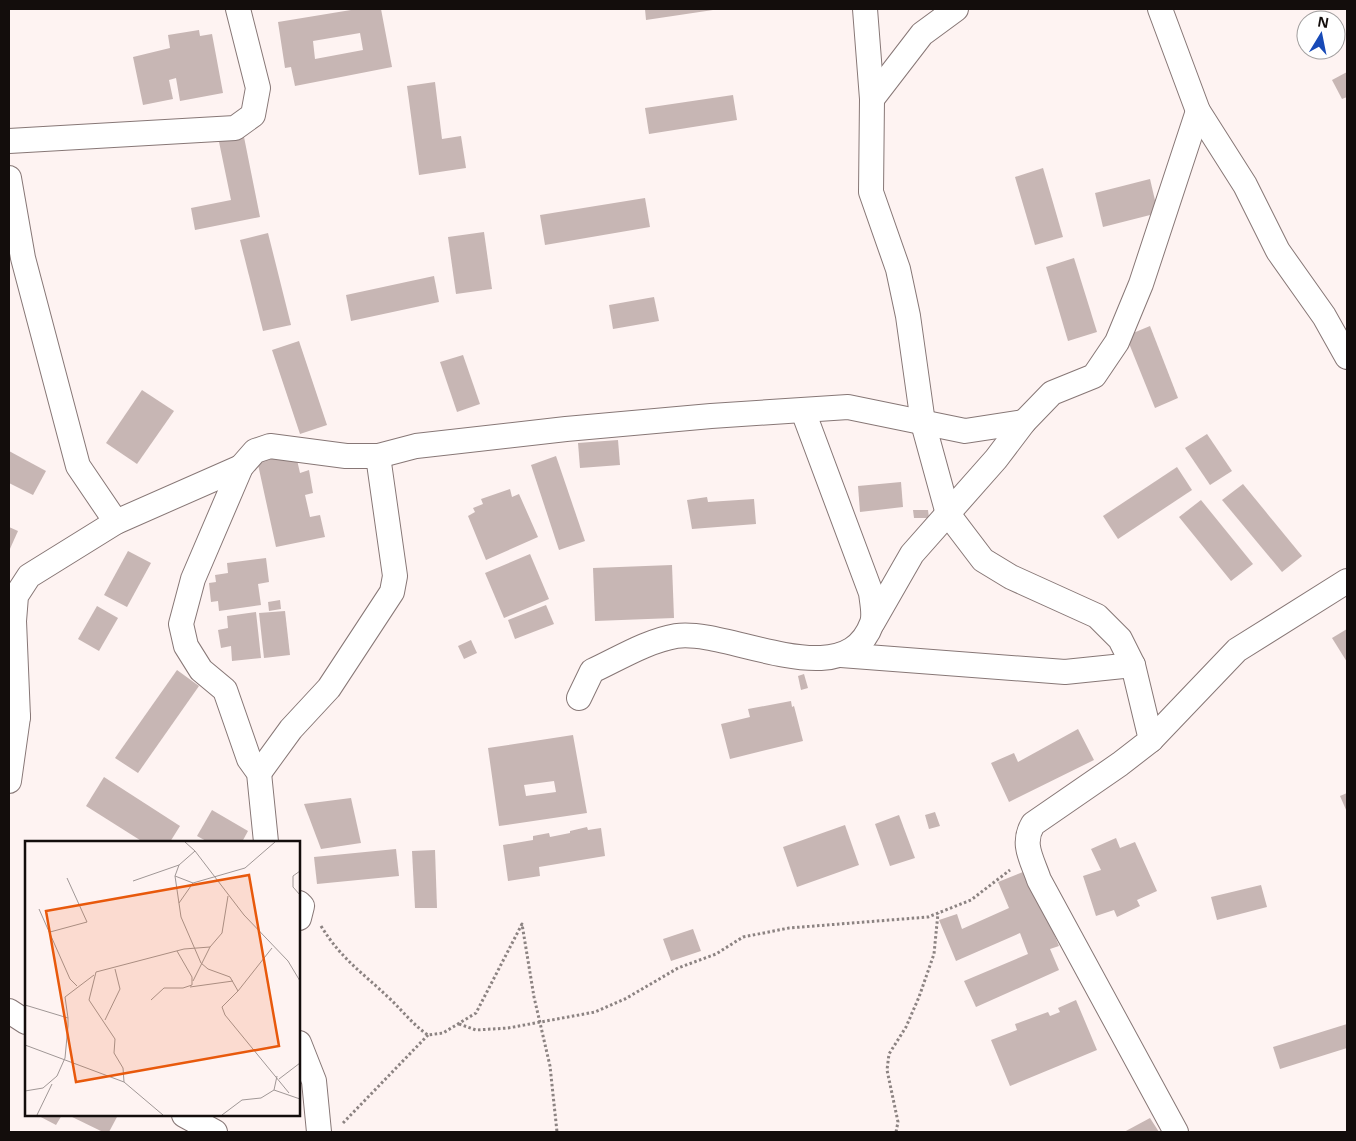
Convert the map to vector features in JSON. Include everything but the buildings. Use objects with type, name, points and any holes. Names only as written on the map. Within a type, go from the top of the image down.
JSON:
[{"type":"street","points":[[9,141],[235,128],[253,115],[258,88],[238,9]]},
{"type":"street","points":[[864,9],[872,100],[871,192],[898,269],[908,316],[923,423],[948,514],[983,560],[1011,577],[1097,616],[1120,639],[1132,665],[1151,740]]},
{"type":"street","points":[[872,100],[922,34],[956,9]]},
{"type":"street","points":[[1160,9],[1198,111],[1245,185],[1278,251],[1324,316],[1347,357]]},
{"type":"street","points":[[837,655],[860,645],[912,554],[996,459],[1024,422],[1052,393],[1094,376],[1116,342],[1141,284],[1198,111]]},
{"type":"street","points":[[9,178],[23,258],[78,466],[116,522]]},
{"type":"street","points":[[266,841],[259,773],[249,758],[225,690],[201,670],[186,646],[181,624],[193,579],[241,467],[255,451],[270,446],[346,456],[378,456],[416,446],[566,429],[711,416],[848,407],[965,431],[1024,422]]},
{"type":"street","points":[[803,411],[872,593],[873,622]]},
{"type":"street","points":[[259,773],[291,729],[329,688],[392,592],[395,576],[378,456]]},
{"type":"street","points":[[9,780],[14,714],[14,621],[16,596],[29,576],[116,522],[241,467]]},
{"type":"street","points":[[1176,1132],[1039,880],[1028,850],[1026,835],[1033,824],[1151,740],[1236,650],[1347,581]]},
{"type":"street","points":[[579,698],[592,671],[652,643],[677,636],[705,638],[800,659],[837,655],[1065,672],[1132,665]]},
{"type":"street","points":[[9,1011],[25,1021]]},
{"type":"street","points":[[300,1046],[314,1081],[329,1130]]},
{"type":"street","points":[[186,1116],[215,1132]]},
{"type":"path","points":[[458,1024],[476,1030],[508,1028],[540,1024],[595,1012],[625,1000],[678,968],[716,954],[743,937],[789,928],[928,917],[971,900],[1018,863],[1028,850]]},
{"type":"path","points":[[300,909],[318,921],[334,947],[356,971],[385,994],[416,1027],[428,1035]]},
{"type":"path","points":[[896,1132],[898,1122],[887,1070],[889,1054],[906,1027],[920,997],[934,954],[938,913]]},
{"type":"path","points":[[329,1130],[428,1035],[443,1033],[476,1013],[522,924],[540,1024],[550,1066],[557,1132]]}]
